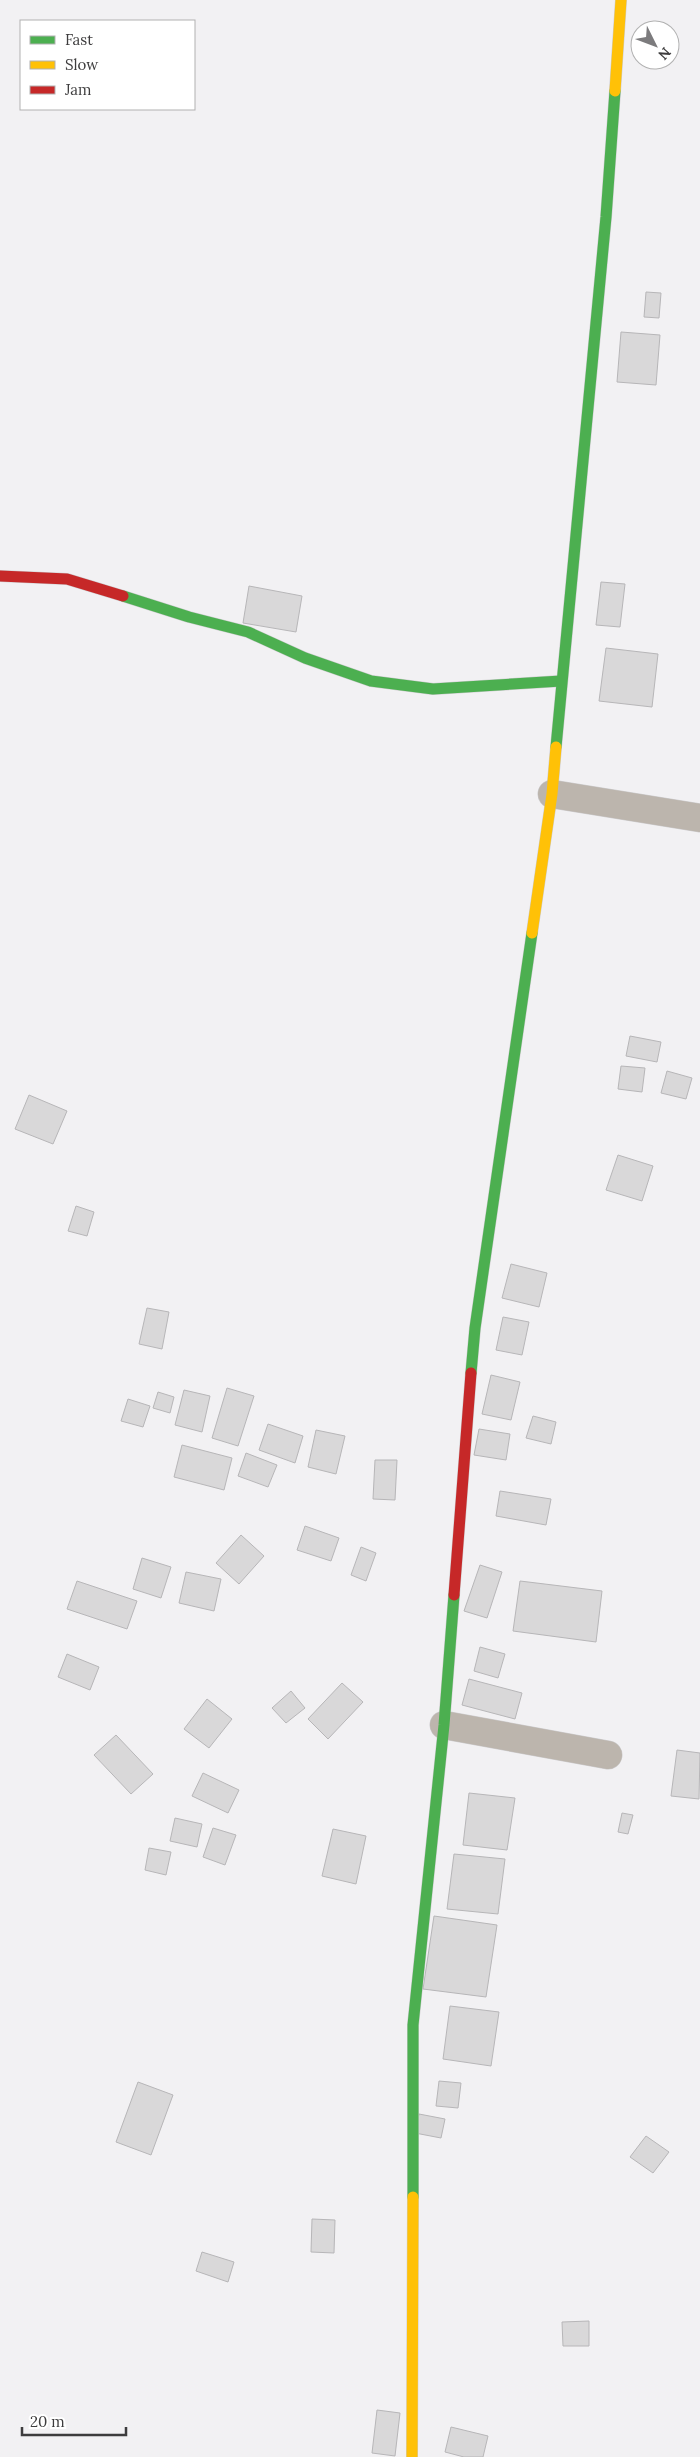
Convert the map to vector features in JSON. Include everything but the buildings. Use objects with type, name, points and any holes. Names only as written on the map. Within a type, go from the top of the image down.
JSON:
[{"type":"street","points":[[412,2457],[413,2025],[444,1725],[475,1328],[552,794],[561,681],[606,217],[621,0]]},
{"type":"street","points":[[0,576],[67,579],[189,617],[248,632],[305,658],[371,681],[432,689],[561,681]]},
{"type":"street","points":[[552,794],[700,818]]},
{"type":"street","points":[[444,1725],[608,1755]]},
{"type":"traffic: fast","points":[[556,747],[606,217],[615,91]]},
{"type":"traffic: fast","points":[[123,596],[189,617],[248,632],[305,658],[371,681],[433,689],[561,681]]},
{"type":"traffic: fast","points":[[471,1373],[475,1328],[532,933]]},
{"type":"traffic: fast","points":[[413,2197],[413,2025],[444,1725],[454,1595]]},
{"type":"traffic: slow","points":[[615,91],[621,0]]},
{"type":"traffic: slow","points":[[532,933],[552,794],[556,747]]},
{"type":"traffic: slow","points":[[412,2457],[413,2197]]},
{"type":"traffic: jam","points":[[0,576],[67,579],[123,596]]},
{"type":"traffic: jam","points":[[454,1595],[471,1373]]}]
